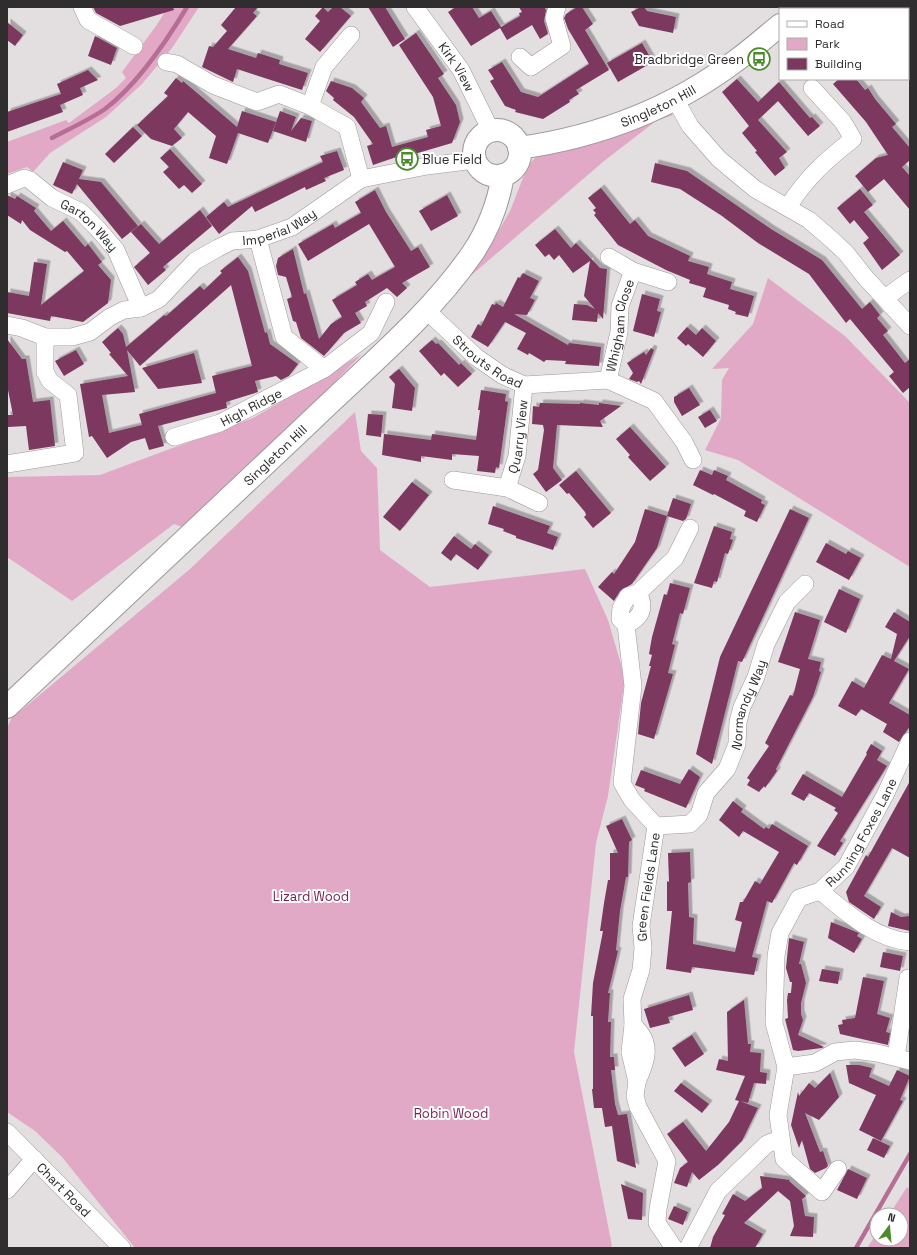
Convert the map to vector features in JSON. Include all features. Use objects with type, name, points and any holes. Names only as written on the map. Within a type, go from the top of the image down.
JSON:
[{"type":"street","points":[[82,7],[88,20],[134,46]]},
{"type":"street","name":"Kirk View","points":[[416,7],[461,70],[492,131]]},
{"type":"street","points":[[520,57],[531,67],[562,46],[554,18],[557,7]]},
{"type":"street","name":"Singleton Hill","points":[[519,148],[552,143],[590,134],[637,117],[675,99],[737,61],[779,26]]},
{"type":"street","points":[[310,106],[324,67],[351,35]]},
{"type":"street","points":[[166,62],[177,64],[213,85],[258,102],[279,94],[310,106],[347,127],[361,179]]},
{"type":"street","points":[[788,207],[800,188],[822,163],[853,139],[843,122],[812,88]]},
{"type":"street","points":[[675,99],[690,126],[719,159],[755,189],[809,220],[846,253],[910,326]]},
{"type":"street","points":[[492,131],[506,132],[517,142],[519,148],[520,156],[514,168],[503,175],[496,176],[483,171],[475,160],[474,153],[479,139],[492,131]]},
{"type":"street","name":"Imperial Way","points":[[7,325],[22,328],[45,337],[72,337],[90,332],[110,317],[124,310],[141,308],[159,299],[195,262],[218,248],[232,241],[258,239],[292,226],[361,179],[428,166],[475,160]]},
{"type":"street","name":"Singleton Hill","points":[[7,707],[228,500],[426,310],[462,268],[486,230],[498,203],[503,175]]},
{"type":"street","name":"Garton Way","points":[[7,185],[24,178],[30,180],[52,198],[81,212],[116,250],[141,308]]},
{"type":"street","points":[[258,239],[284,337],[324,369]]},
{"type":"street","name":"Whigham Close","points":[[609,257],[632,271],[668,282]]},
{"type":"street","name":"Whigham Close","points":[[608,380],[619,332],[620,306],[632,271]]},
{"type":"street","points":[[884,298],[910,280]]},
{"type":"street","name":"High Ridge","points":[[174,438],[220,423],[324,369],[371,333],[386,302]]},
{"type":"street","name":"Strouts Road","points":[[426,310],[476,357],[502,375],[524,385],[608,380],[654,401],[684,442],[693,460]]},
{"type":"street","points":[[7,464],[75,453],[68,395],[50,381],[45,372],[45,337]]},
{"type":"street","name":"Quarry View","points":[[507,488],[517,456],[524,385]]},
{"type":"street","name":"Quarry View","points":[[452,480],[507,488],[539,503]]},
{"type":"street","name":"Green Fields Lane","points":[[674,1248],[657,1223],[658,1209],[667,1161],[638,1107],[636,1096],[637,1082],[630,1052],[633,1025],[632,999],[640,970],[643,948],[641,926],[656,826],[632,800],[622,783],[633,686],[626,625],[620,619],[621,608],[628,596],[638,593],[675,558],[690,528]]},
{"type":"street","name":"Normandy Way","points":[[656,826],[690,824],[699,816],[706,793],[727,769],[737,744],[738,722],[742,707],[756,677],[766,644],[787,602],[805,584]]},
{"type":"street","name":"Running Foxes Lane","points":[[838,1169],[822,1192],[784,1159],[780,1140],[778,1115],[786,1067],[774,1022],[776,956],[780,933],[799,898],[820,891],[846,867],[885,795],[910,741]]},
{"type":"street","points":[[820,891],[873,931],[895,941],[910,942]]},
{"type":"street","points":[[786,1067],[815,1063],[835,1052],[855,1050],[903,1059],[908,978]]},
{"type":"street","name":"Chart Road","points":[[7,1132],[122,1248]]},
{"type":"street","points":[[688,1248],[718,1191],[767,1144],[780,1140]]},
{"type":"street","points":[[7,1190],[34,1159]]},
{"type":"green space","points":[[168,7],[199,7],[172,48],[142,84],[106,117],[50,153],[33,172],[27,167],[7,174],[7,142],[66,120],[69,123],[116,88],[126,78],[122,72]]},
{"type":"green space","points":[[666,111],[673,115],[656,121],[604,161],[467,279],[493,241],[510,211],[528,165],[540,153]]},
{"type":"green space","points":[[768,278],[845,336],[910,403],[910,567],[738,460],[705,450],[721,418],[722,380],[729,368],[712,369],[753,324]]},
{"type":"green space","points":[[362,354],[289,429],[185,528],[174,524],[72,601],[7,557],[7,477],[100,475],[253,418]]},
{"type":"green space","points":[[355,412],[361,451],[377,468],[380,550],[430,587],[585,569],[608,620],[625,678],[608,796],[596,843],[574,1052],[612,1246],[610,1248],[135,1248],[62,1157],[35,1131],[7,1112],[7,728],[11,719],[190,569]]},
{"type":"green space","points":[[907,1187],[910,1190],[910,1248],[867,1248],[869,1245],[869,1247],[909,1247],[909,1207],[894,1207]]},
{"type":"building","points":[[93,7],[173,7],[174,10],[120,26],[96,13]]},
{"type":"building","points":[[236,7],[258,7],[253,13],[257,16],[228,49],[256,58],[258,53],[280,60],[279,64],[308,73],[302,90],[237,69],[233,82],[202,67],[209,46],[213,47],[227,31],[221,25]]},
{"type":"building","points":[[323,7],[328,12],[333,7],[340,7],[351,16],[320,52],[305,39],[320,21],[315,16]]},
{"type":"building","points":[[368,7],[385,7],[405,39],[393,47]]},
{"type":"building","points":[[456,7],[472,7],[479,18],[491,11],[501,27],[520,16],[519,13],[522,12],[519,7],[544,7],[546,10],[544,21],[548,34],[540,39],[532,25],[507,40],[500,28],[471,46],[448,12]]},
{"type":"building","points":[[577,7],[582,7],[593,24],[585,30],[609,70],[576,90],[579,94],[569,100],[570,102],[543,119],[515,112],[516,110],[505,106],[490,81],[494,79],[488,70],[502,62],[521,92],[538,97],[589,64],[568,29],[564,18],[566,14]]},
{"type":"building","points":[[644,7],[647,11],[676,17],[673,33],[639,26],[631,12]]},
{"type":"building","points":[[7,22],[23,35],[15,46],[7,40]]},
{"type":"building","points":[[416,33],[444,74],[438,78],[456,105],[460,122],[452,143],[411,155],[411,152],[373,165],[367,146],[373,144],[354,117],[333,100],[334,98],[326,91],[331,81],[352,88],[364,98],[361,102],[380,128],[386,126],[392,147],[428,137],[426,130],[441,126],[433,97],[399,45]]},
{"type":"building","points":[[95,36],[117,48],[111,65],[88,56]]},
{"type":"building","points":[[642,43],[653,62],[618,82],[607,63]]},
{"type":"building","points":[[88,70],[98,80],[80,88],[83,95],[60,105],[63,112],[7,132],[7,112],[61,94],[57,84]]},
{"type":"building","points":[[176,78],[182,83],[183,81],[237,127],[242,111],[276,122],[268,143],[238,133],[227,164],[209,158],[216,136],[188,112],[174,129],[182,138],[172,146],[151,139],[137,125],[168,96],[164,93]]},
{"type":"building","points":[[737,79],[758,102],[779,82],[810,118],[812,117],[820,126],[808,136],[778,101],[758,120],[787,152],[779,158],[785,168],[775,176],[755,152],[757,151],[742,133],[749,126],[722,92]]},
{"type":"building","points":[[838,80],[857,80],[865,90],[868,88],[875,99],[896,124],[892,127],[910,148],[910,160],[902,167],[910,176],[910,210],[884,179],[868,192],[855,176],[876,158],[888,155],[866,122],[833,84]]},
{"type":"building","points":[[280,111],[296,117],[291,131],[301,118],[312,121],[306,142],[273,131]]},
{"type":"building","points":[[133,127],[142,136],[114,163],[105,154]]},
{"type":"building","points":[[170,149],[202,184],[192,193],[184,185],[179,189],[163,172],[169,167],[160,158]]},
{"type":"building","points":[[337,151],[344,170],[324,178],[326,181],[306,190],[305,187],[255,212],[252,206],[219,234],[206,217],[224,202],[228,207],[323,162],[320,156]]},
{"type":"building","points":[[63,162],[83,170],[79,179],[101,182],[138,226],[122,239],[77,184],[72,194],[53,185]]},
{"type":"building","points":[[655,163],[687,171],[771,229],[822,260],[862,309],[870,302],[880,315],[877,318],[888,331],[883,335],[905,363],[910,359],[910,387],[903,393],[889,376],[894,372],[850,319],[846,323],[809,274],[758,243],[722,216],[680,189],[651,182]]},
{"type":"building","points":[[601,188],[630,224],[635,220],[648,236],[690,256],[688,261],[709,267],[707,274],[732,282],[730,289],[754,296],[748,317],[735,314],[736,312],[728,309],[729,305],[703,297],[706,288],[689,283],[690,280],[666,270],[618,245],[594,215],[596,213],[593,210],[596,208],[588,198]]},
{"type":"building","points":[[860,189],[873,205],[864,212],[900,255],[882,270],[863,243],[869,238],[854,220],[850,224],[837,208]]},
{"type":"building","points":[[375,190],[386,212],[411,251],[418,247],[430,267],[402,283],[407,288],[397,297],[387,288],[365,302],[367,306],[355,313],[361,323],[344,333],[324,356],[301,338],[296,322],[293,321],[287,299],[292,297],[286,277],[278,275],[276,266],[278,258],[293,249],[304,294],[306,293],[319,339],[331,324],[342,317],[332,300],[357,285],[355,282],[368,274],[372,280],[395,267],[369,224],[308,261],[298,244],[333,224],[335,228],[361,213],[355,202]]},
{"type":"building","points":[[7,195],[15,199],[17,196],[36,208],[34,211],[51,231],[63,221],[85,247],[88,244],[102,262],[98,265],[111,280],[108,303],[83,322],[51,316],[50,321],[7,313],[7,292],[29,296],[34,262],[47,264],[41,305],[84,271],[67,251],[65,252],[30,230],[22,220],[21,224],[7,215]]},
{"type":"building","points":[[447,195],[458,216],[431,231],[419,211]]},
{"type":"building","points":[[200,210],[212,226],[163,267],[166,270],[148,285],[134,267],[150,253],[131,232],[141,224],[159,244]]},
{"type":"building","points":[[555,229],[571,248],[576,243],[600,268],[607,269],[603,319],[598,313],[597,322],[572,320],[574,304],[587,305],[595,309],[584,296],[590,261],[573,273],[559,255],[554,260],[549,254],[545,257],[535,245]]},
{"type":"building","points":[[238,257],[248,271],[265,333],[267,332],[270,344],[298,364],[289,376],[281,380],[276,376],[255,381],[258,392],[226,402],[227,408],[158,426],[164,446],[149,450],[145,438],[131,442],[107,458],[92,436],[89,437],[80,384],[128,376],[109,354],[111,353],[102,342],[118,328],[123,334],[126,347],[164,315],[166,316],[200,286],[204,290],[222,273],[220,271]],"holes":[[[231,285],[252,366],[212,376],[216,393],[139,414],[142,425],[109,433],[102,395],[135,392],[127,350],[140,366]]]},
{"type":"building","points":[[523,273],[539,281],[530,298],[535,300],[527,315],[514,314],[568,345],[569,343],[601,347],[599,366],[565,364],[566,361],[546,360],[544,362],[529,353],[528,355],[517,349],[526,333],[505,322],[488,347],[471,337],[478,324],[481,326],[492,304],[495,305],[496,303],[503,307],[518,277],[520,278]]},
{"type":"building","points":[[642,294],[660,299],[657,311],[661,312],[654,337],[633,331]]},
{"type":"building","points":[[687,327],[696,335],[702,328],[716,341],[703,357],[688,344],[686,346],[677,338]]},
{"type":"building","points":[[7,339],[22,359],[26,359],[33,402],[50,400],[55,446],[29,450],[26,426],[8,427],[7,415],[13,415],[7,385]]},
{"type":"building","points":[[432,340],[436,344],[438,343],[459,365],[461,363],[472,374],[458,387],[444,373],[441,376],[419,351]]},
{"type":"building","points":[[651,348],[654,350],[641,384],[639,381],[637,382],[629,379],[633,373],[627,363],[644,352],[646,355]]},
{"type":"building","points":[[76,350],[84,364],[64,376],[55,361]]},
{"type":"building","points":[[194,353],[202,383],[158,389],[142,368]]},
{"type":"building","points":[[399,369],[415,388],[412,411],[392,408],[395,384],[389,377]]},
{"type":"building","points":[[689,388],[700,405],[682,416],[674,402],[674,397]]},
{"type":"building","points":[[481,390],[506,394],[505,401],[508,402],[499,468],[496,467],[495,473],[477,471],[479,456],[452,454],[452,460],[421,456],[421,462],[382,455],[384,434],[431,440],[432,434],[476,440]]},
{"type":"building","points":[[540,403],[580,403],[599,405],[599,403],[621,406],[600,421],[603,427],[557,425],[553,468],[562,480],[546,492],[533,474],[538,470],[544,430],[543,425],[532,424],[533,406],[539,407]]},
{"type":"building","points":[[710,410],[717,421],[705,428],[698,417]]},
{"type":"building","points":[[368,414],[383,415],[381,437],[366,435]]},
{"type":"building","points":[[630,427],[666,467],[650,481],[628,457],[630,455],[616,439]]},
{"type":"building","points":[[700,470],[712,475],[714,470],[728,476],[726,480],[762,500],[761,503],[765,505],[757,522],[744,516],[746,511],[693,485]]},
{"type":"building","points":[[576,471],[611,513],[593,528],[584,517],[586,515],[585,512],[569,493],[567,494],[559,485]]},
{"type":"building","points":[[412,482],[429,495],[400,531],[383,517]]},
{"type":"building","points":[[673,498],[691,504],[686,519],[683,521],[667,516]]},
{"type":"building","points":[[493,506],[550,526],[547,533],[558,537],[553,550],[516,538],[516,536],[503,531],[504,529],[488,524]]},
{"type":"building","points":[[645,509],[667,516],[657,548],[632,584],[620,591],[614,601],[598,587],[612,572],[614,574],[635,542]]},
{"type":"building","points":[[790,509],[809,518],[742,662],[738,661],[712,764],[696,754],[720,657]]},
{"type":"building","points":[[714,526],[732,532],[730,539],[733,540],[728,554],[725,553],[717,582],[714,581],[712,588],[694,583]]},
{"type":"building","points":[[454,536],[471,549],[475,544],[489,555],[478,570],[456,554],[451,561],[441,553]]},
{"type":"building","points":[[826,543],[846,554],[848,551],[861,558],[849,580],[816,562]]},
{"type":"building","points":[[670,583],[690,588],[683,614],[680,613],[672,644],[675,645],[668,673],[673,674],[654,739],[638,734],[641,703],[651,666],[649,666],[652,655],[649,654],[652,637],[664,594],[667,595]]},
{"type":"building","points":[[839,589],[860,599],[846,633],[824,622]]},
{"type":"building","points":[[795,612],[820,620],[808,659],[821,662],[819,671],[821,672],[813,697],[776,769],[777,771],[765,788],[764,786],[759,792],[747,785],[750,780],[747,778],[769,746],[765,743],[790,695],[793,696],[800,669],[778,662]]},
{"type":"building","points":[[894,612],[910,622],[910,636],[894,661],[909,669],[889,703],[910,715],[910,726],[899,742],[883,732],[887,724],[861,709],[856,716],[838,706],[852,681],[864,688],[882,655],[891,659],[897,634],[885,627]]},
{"type":"building","points":[[871,744],[882,751],[877,760],[887,766],[840,841],[843,843],[835,856],[817,846],[838,813],[834,810],[836,808],[809,793],[804,801],[791,794],[803,774],[842,797],[867,754],[866,753]]},
{"type":"building","points":[[689,769],[700,777],[686,808],[644,791],[645,789],[635,785],[641,770],[680,784]]},
{"type":"building","points":[[910,781],[910,858],[892,848],[864,896],[881,907],[874,919],[849,902],[846,892],[866,855],[868,857]]},
{"type":"building","points":[[733,801],[743,809],[741,812],[764,829],[766,827],[769,829],[772,824],[808,846],[797,865],[794,863],[772,903],[767,901],[752,957],[758,958],[754,975],[692,967],[691,973],[666,969],[672,911],[667,911],[667,881],[669,882],[668,853],[690,852],[691,882],[688,883],[689,917],[694,918],[693,944],[735,952],[742,922],[735,920],[740,902],[743,902],[755,881],[760,884],[779,852],[743,831],[739,837],[719,820]]},
{"type":"building","points":[[622,819],[632,840],[629,842],[628,877],[626,877],[620,911],[616,950],[618,951],[608,993],[610,993],[608,1022],[611,1022],[610,1057],[614,1057],[615,1070],[611,1070],[615,1104],[618,1115],[627,1114],[636,1168],[617,1161],[612,1126],[605,1127],[602,1108],[594,1108],[592,1089],[593,1016],[591,1016],[593,983],[603,931],[600,931],[604,903],[608,880],[610,880],[610,853],[618,853],[606,826]]},
{"type":"building","points":[[891,912],[901,917],[910,916],[910,931],[888,926]]},
{"type":"building","points":[[831,922],[859,933],[857,936],[862,939],[854,953],[828,938]]},
{"type":"building","points":[[789,938],[804,942],[799,964],[801,964],[806,983],[801,1003],[801,1014],[803,1020],[798,1035],[824,1047],[822,1048],[798,1051],[793,1050],[785,1019],[788,1018],[787,1000],[788,993],[791,993],[792,982],[790,982],[786,968]]},
{"type":"building","points":[[883,952],[903,956],[900,971],[880,967]]},
{"type":"building","points":[[822,969],[840,972],[838,984],[819,981]]},
{"type":"building","points":[[863,977],[884,981],[877,1014],[890,1018],[886,1032],[890,1033],[888,1045],[840,1034],[838,1025],[843,1024],[842,1020],[855,1018]]},
{"type":"building","points":[[689,995],[693,1010],[668,1017],[670,1023],[650,1028],[644,1009]]},
{"type":"building","points":[[744,1000],[748,1044],[751,1044],[750,1052],[761,1053],[760,1072],[767,1073],[766,1084],[754,1083],[748,1103],[740,1101],[758,1108],[742,1141],[718,1165],[699,1180],[692,1172],[687,1187],[674,1183],[680,1168],[688,1162],[667,1134],[683,1122],[706,1151],[729,1122],[739,1101],[735,1100],[745,1076],[716,1070],[719,1059],[728,1061],[727,1012]]},
{"type":"building","points":[[692,1035],[704,1054],[685,1067],[672,1048]]},
{"type":"building","points":[[846,1065],[859,1065],[872,1068],[869,1077],[889,1086],[897,1070],[910,1076],[900,1100],[903,1101],[881,1141],[859,1130],[876,1095],[849,1083]]},
{"type":"building","points":[[830,1073],[839,1097],[819,1120],[805,1113],[820,1152],[823,1151],[828,1166],[815,1173],[810,1169],[802,1140],[799,1148],[791,1125],[798,1092],[799,1096],[809,1083],[815,1088]]},
{"type":"building","points":[[681,1083],[709,1104],[702,1113],[674,1091]]},
{"type":"building","points":[[873,1138],[890,1146],[884,1158],[867,1150]]},
{"type":"building","points":[[848,1169],[867,1178],[857,1199],[837,1190]]},
{"type":"building","points":[[760,1176],[790,1180],[789,1181],[806,1196],[802,1199],[805,1216],[814,1217],[813,1237],[790,1236],[794,1226],[790,1201],[778,1191],[744,1223],[763,1234],[755,1248],[710,1248],[713,1237],[725,1215],[722,1214],[733,1194],[745,1201],[762,1188]]},
{"type":"building","points":[[621,1184],[643,1193],[642,1220],[628,1219]]},
{"type":"building","points":[[674,1206],[688,1212],[683,1225],[668,1219]]},
{"type":"waterway","points":[[52,138],[86,121],[105,109],[117,99],[150,62],[187,7]]},
{"type":"waterway","points":[[856,1248],[910,1154]]},
{"type":"place","name":"Bradbridge Green","points":[[759,59]]},
{"type":"place","name":"Blue Field","points":[[407,159]]},
{"type":"park label","name":"Lizard Wood","points":[[311,896]]},
{"type":"park label","name":"Robin Wood","points":[[451,1113]]}]
